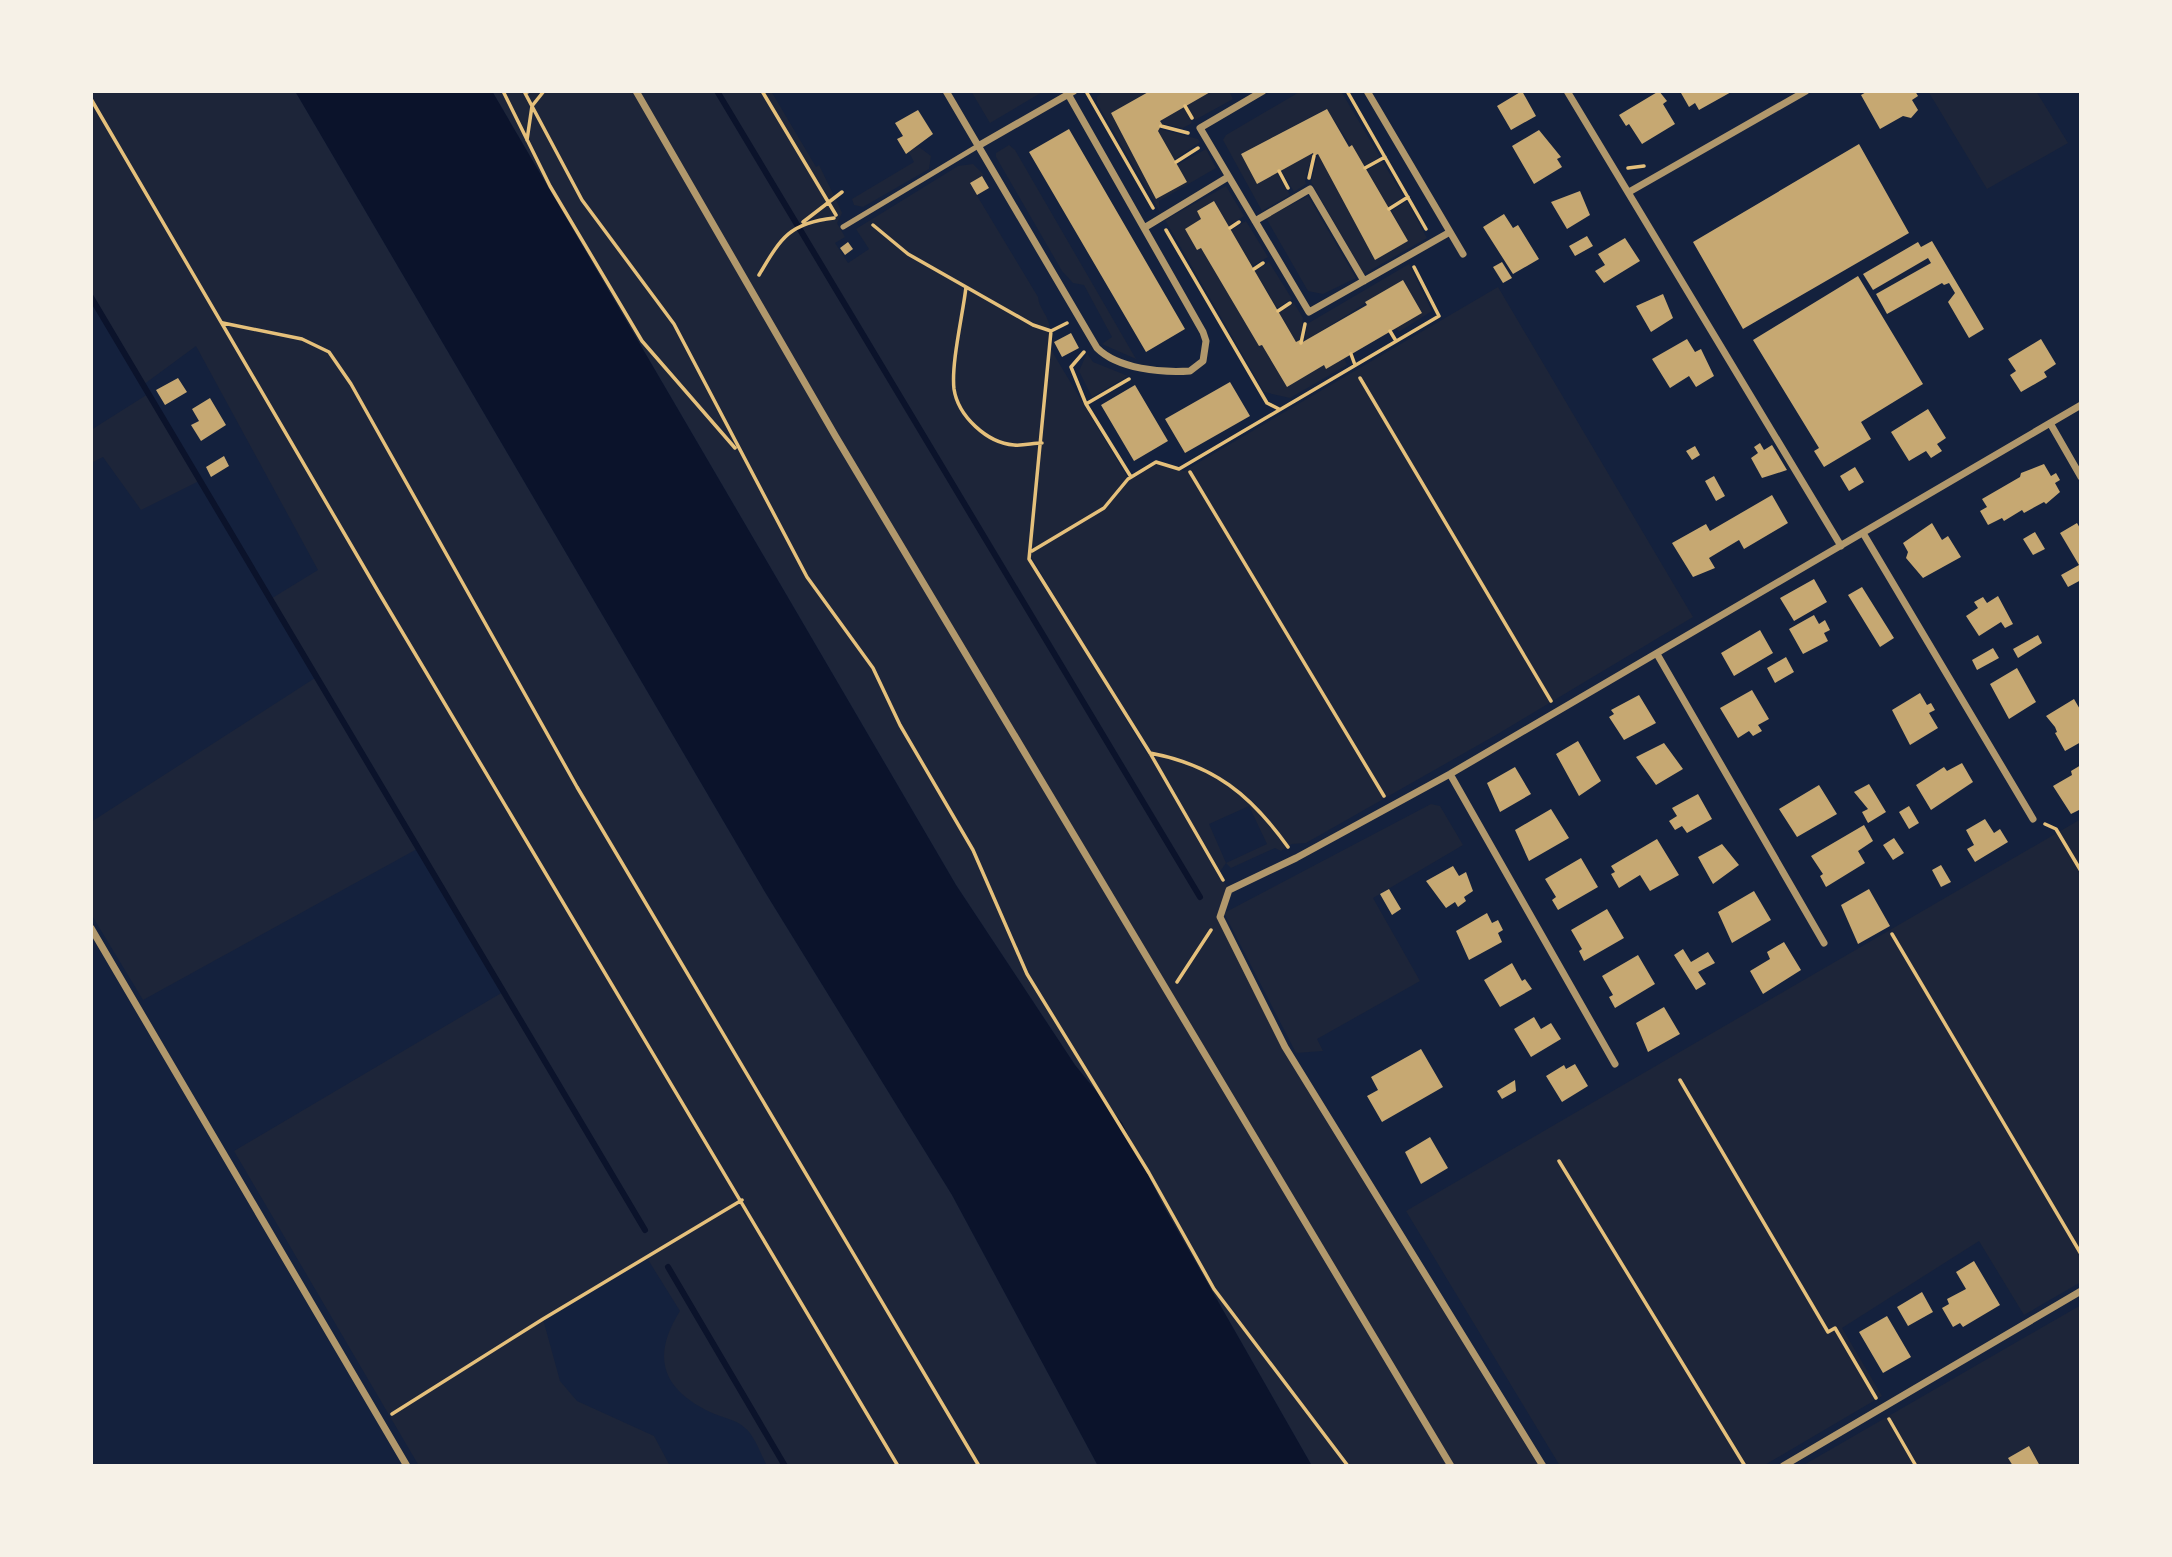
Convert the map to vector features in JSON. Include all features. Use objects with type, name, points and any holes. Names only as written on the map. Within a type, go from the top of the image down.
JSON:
[{"type":"street","points":[[636,91],[750,289],[1451,1466]]},
{"type":"street","points":[[946,91],[978,146],[1093,341],[1103,354],[1146,369],[1190,371],[1203,360],[1206,341],[1071,93],[978,146]]},
{"type":"street","points":[[1263,91],[1200,128],[1309,312],[1450,232]]},
{"type":"street","points":[[1367,91],[1463,254]]},
{"type":"street","points":[[1567,91],[1841,546]]},
{"type":"street","points":[[1629,192],[1806,91]]},
{"type":"street","points":[[1144,228],[1228,177]]},
{"type":"street","points":[[1255,221],[1310,190],[1364,281]]},
{"type":"street","points":[[1543,1466],[1285,1047],[1220,917],[1229,890],[1296,858],[1450,774],[2081,405]]},
{"type":"street","points":[[2050,424],[2081,477]]},
{"type":"street","points":[[1863,533],[2033,819]]},
{"type":"street","points":[[1657,654],[1824,943]]},
{"type":"street","points":[[1450,774],[1615,1064]]},
{"type":"street","points":[[91,928],[407,1466]]},
{"type":"street","points":[[1783,1466],[2081,1291]]},
{"type":"lane","points":[[843,227],[978,146]]},
{"type":"path","points":[[503,91],[527,142],[642,341],[741,455]]},
{"type":"path","points":[[527,142],[532,106],[544,91]]},
{"type":"path","points":[[762,91],[843,227]]},
{"type":"path","points":[[1086,91],[1266,404],[1279,409]]},
{"type":"path","points":[[1348,91],[1433,242]]},
{"type":"path","points":[[527,92],[582,200],[674,324],[807,578],[873,668],[900,724],[973,850],[1027,974],[1149,1173],[1214,1289],[1348,1466]]},
{"type":"path","points":[[91,99],[379,593],[898,1466]]},
{"type":"path","points":[[1185,106],[1194,123]]},
{"type":"path","points":[[1161,127],[1189,133],[1194,131]]},
{"type":"path","points":[[1176,162],[1203,145]]},
{"type":"path","points":[[1310,190],[1308,180],[1314,156]]},
{"type":"path","points":[[1366,168],[1385,157]]},
{"type":"path","points":[[750,289],[788,234],[842,192]]},
{"type":"path","points":[[1389,209],[1408,197]]},
{"type":"path","points":[[862,216],[908,254],[1033,325],[1051,331],[1079,317]]},
{"type":"path","points":[[801,224],[818,220]]},
{"type":"path","points":[[1031,552],[1104,508],[1131,477],[1156,462],[1179,469],[1439,316],[1408,256]]},
{"type":"path","points":[[966,287],[954,382],[958,402],[978,428],[989,437],[1015,445],[1041,443]]},
{"type":"path","points":[[223,323],[302,339],[329,352],[351,384],[577,787],[979,1466]]},
{"type":"path","points":[[1051,331],[1029,559],[1150,753],[1229,890]]},
{"type":"path","points":[[1390,331],[1396,341]]},
{"type":"path","points":[[1093,341],[1071,367],[1086,404],[1131,477]]},
{"type":"path","points":[[1351,354],[1355,365]]},
{"type":"path","points":[[1086,404],[1146,369]]},
{"type":"path","points":[[1360,378],[1558,712]]},
{"type":"path","points":[[1189,471],[1391,806]]},
{"type":"path","points":[[1150,753],[1190,762],[1241,792],[1270,821],[1296,858]]},
{"type":"path","points":[[2033,819],[2056,829],[2081,871]]},
{"type":"path","points":[[1169,994],[1220,917]]},
{"type":"path","points":[[1892,934],[2081,1254]]},
{"type":"path","points":[[1680,1080],[1828,1332],[1835,1328],[1916,1466]]},
{"type":"path","points":[[1559,1161],[1745,1466]]},
{"type":"path","points":[[381,1421],[543,1319],[742,1200]]},
{"type":"shaded area","points":[[91,91],[295,91],[765,892],[952,1195],[1098,1466],[767,1466],[749,1431],[742,1425],[694,1403],[672,1382],[664,1357],[671,1328],[680,1311],[647,1258],[543,1319],[560,1381],[577,1401],[654,1436],[670,1466],[419,1466],[234,1151],[503,992],[417,849],[143,1000],[91,914],[91,822],[315,678],[269,600],[318,570],[196,346],[143,385],[91,297]]},
{"type":"shaded area","points":[[295,91],[492,91],[956,885],[1075,1065],[1122,1123],[1163,1205],[1312,1466],[1098,1466],[952,1195],[765,892]]},
{"type":"shaded area","points":[[492,91],[771,91],[816,167],[819,165],[839,206],[842,213],[837,223],[845,237],[835,243],[848,263],[869,249],[856,229],[958,166],[973,164],[984,175],[970,184],[1038,297],[1049,324],[1053,353],[1129,480],[1157,464],[1184,471],[1498,287],[1693,617],[1496,735],[1306,843],[1292,844],[1281,851],[1275,848],[1231,868],[1226,863],[1219,873],[1229,890],[1220,917],[1285,1047],[1543,1466],[1312,1466],[1163,1205],[1122,1123],[1075,1065],[956,885]],"holes":[[[1032,558],[1148,753],[1147,754],[1030,560]],[[1249,806],[1267,844],[1226,863],[1209,824]]]},
{"type":"shaded area","points":[[971,91],[1044,91],[990,123]]},
{"type":"shaded area","points":[[1103,91],[1149,91],[1111,113],[1156,199],[1187,182],[1177,165],[1206,149],[1216,168],[1159,201],[1160,212],[1097,103],[1097,97]]},
{"type":"shaded area","points":[[1212,91],[1229,91],[1233,99],[1195,120],[1187,105]]},
{"type":"shaded area","points":[[1301,91],[1341,91],[1380,157],[1365,166],[1326,109],[1241,154],[1277,173],[1290,195],[1262,211],[1223,140],[1226,135]]},
{"type":"shaded area","points":[[1928,91],[2036,91],[2068,143],[1987,189]]},
{"type":"shaded area","points":[[1184,107],[1192,123],[1183,128],[1162,124],[1160,121]]},
{"type":"shaded area","points":[[1160,129],[1198,139],[1200,142],[1174,160],[1158,131]]},
{"type":"shaded area","points":[[1009,145],[1015,150],[1136,359],[1102,344],[1112,337],[1084,285],[1073,283],[1062,271],[996,157],[996,153]]},
{"type":"shaded area","points":[[919,147],[931,156],[929,169],[863,207],[854,205],[852,199],[914,162],[908,150]]},
{"type":"shaded area","points":[[1313,153],[1306,184],[1294,192],[1281,170]]},
{"type":"shaded area","points":[[1318,154],[1375,260],[1408,241],[1391,211],[1407,201],[1427,238],[1364,274],[1311,182]]},
{"type":"shaded area","points":[[1382,161],[1404,197],[1388,207],[1367,170]]},
{"type":"shaded area","points":[[1226,186],[1244,216],[1229,226],[1214,201],[1197,211],[1201,219],[1201,248],[1259,346],[1262,345],[1287,387],[1324,365],[1344,358],[1347,365],[1290,398],[1264,392],[1165,220]]},
{"type":"shaded area","points":[[1308,196],[1356,278],[1323,294],[1308,291],[1266,218]]},
{"type":"shaded area","points":[[1246,221],[1268,257],[1252,266],[1231,230]]},
{"type":"shaded area","points":[[1269,262],[1292,299],[1277,308],[1255,271]]},
{"type":"shaded area","points":[[1409,264],[1432,311],[1399,332],[1396,328],[1422,313],[1403,280],[1305,341],[1307,324]]},
{"type":"shaded area","points":[[1294,303],[1303,318],[1300,340],[1296,342],[1279,312]]},
{"type":"shaded area","points":[[1087,353],[1093,362],[1128,376],[1092,397],[1079,371]]},
{"type":"shaded area","points":[[148,394],[199,481],[141,510],[103,457],[91,463],[91,430]]},
{"type":"shaded area","points":[[1431,804],[1440,806],[1463,845],[1373,898],[1420,981],[1317,1039],[1323,1051],[1296,1053],[1224,913]]},
{"type":"shaded area","points":[[2081,819],[2081,1282],[2024,1315],[1979,1241],[1842,1328],[1882,1396],[1763,1466],[1560,1466],[1406,1211]]},
{"type":"shaded area","points":[[2081,1305],[2081,1466],[1802,1466]]},
{"type":"building","points":[[1150,91],[1212,91],[1160,121],[1162,124],[1158,131],[1187,182],[1156,199],[1111,113]]},
{"type":"building","points":[[1522,91],[1536,116],[1511,130],[1497,106]]},
{"type":"building","points":[[1659,91],[1667,101],[1663,104],[1675,124],[1642,144],[1629,124],[1626,126],[1619,115]]},
{"type":"building","points":[[1733,91],[1699,110],[1695,103],[1689,107],[1681,93]]},
{"type":"building","points":[[1868,91],[1915,91],[1918,96],[1912,100],[1918,110],[1911,118],[1903,116],[1880,129],[1861,95]]},
{"type":"building","points":[[1327,109],[1349,147],[1352,145],[1408,241],[1375,260],[1318,154],[1314,156],[1313,153],[1257,184],[1241,154]]},
{"type":"building","points":[[918,110],[933,134],[906,154],[897,139],[903,136],[895,123]]},
{"type":"building","points":[[1069,129],[1185,329],[1146,352],[1029,152]]},
{"type":"building","points":[[1539,130],[1561,157],[1557,159],[1562,167],[1534,184],[1512,146]]},
{"type":"building","points":[[1859,144],[1909,233],[1743,329],[1693,242]]},
{"type":"building","points":[[982,176],[989,188],[977,195],[970,183]]},
{"type":"building","points":[[1580,191],[1590,215],[1567,229],[1551,202]]},
{"type":"building","points":[[1214,201],[1296,342],[1300,340],[1301,343],[1367,305],[1365,302],[1403,280],[1422,313],[1326,369],[1324,365],[1287,387],[1262,345],[1259,346],[1201,248],[1197,250],[1185,229],[1201,219],[1197,211]]},
{"type":"building","points":[[1504,214],[1513,228],[1518,225],[1539,259],[1513,274],[1483,227]]},
{"type":"building","points":[[1587,236],[1593,246],[1575,256],[1569,246]]},
{"type":"building","points":[[1625,238],[1640,261],[1604,283],[1595,271],[1605,265],[1598,254]]},
{"type":"building","points":[[1932,241],[1984,329],[1969,338],[1948,302],[1955,293],[1949,283],[1942,283],[1887,314],[1876,294],[1931,263],[1928,258],[1873,290],[1863,274],[1918,242],[1921,247]]},
{"type":"building","points":[[848,242],[853,249],[845,255],[840,248]]},
{"type":"building","points":[[1502,262],[1512,278],[1503,283],[1493,267]]},
{"type":"building","points":[[1858,276],[1923,384],[1861,422],[1871,439],[1824,467],[1814,451],[1819,448],[1753,340]]},
{"type":"building","points":[[1663,294],[1673,318],[1651,332],[1636,306]]},
{"type":"building","points":[[1071,333],[1079,348],[1062,357],[1054,342]]},
{"type":"building","points":[[1687,339],[1695,352],[1701,349],[1714,376],[1696,387],[1689,376],[1670,388],[1652,359]]},
{"type":"building","points":[[2041,339],[2056,364],[2044,372],[2047,377],[2021,392],[2010,375],[2016,371],[2008,359]]},
{"type":"building","points":[[178,378],[187,392],[165,405],[156,390]]},
{"type":"building","points":[[1230,382],[1250,416],[1185,453],[1165,419]]},
{"type":"building","points":[[1135,385],[1168,441],[1134,461],[1101,405]]},
{"type":"building","points":[[210,398],[226,425],[201,441],[191,425],[199,421],[192,409]]},
{"type":"building","points":[[1928,409],[1946,438],[1937,444],[1942,451],[1931,458],[1926,451],[1909,461],[1891,432]]},
{"type":"building","points":[[1760,443],[1764,450],[1772,445],[1787,470],[1762,478],[1751,458],[1758,453],[1754,447]]},
{"type":"building","points":[[1695,446],[1700,455],[1692,460],[1686,451]]},
{"type":"building","points":[[224,456],[229,466],[211,477],[206,467]]},
{"type":"building","points":[[2044,464],[2051,476],[2056,473],[2060,480],[2055,483],[2060,492],[2046,504],[2044,502],[2024,513],[2022,510],[2004,521],[2002,518],[1988,525],[1980,511],[1987,507],[1982,499],[2020,477],[2021,473]]},
{"type":"building","points":[[1855,467],[1864,482],[1849,491],[1840,476]]},
{"type":"building","points":[[1714,476],[1725,496],[1716,501],[1705,481]]},
{"type":"building","points":[[1772,495],[1788,523],[1744,549],[1739,540],[1709,558],[1715,568],[1693,577],[1672,543],[1706,524],[1710,531]]},
{"type":"building","points":[[1932,523],[1942,540],[1948,536],[1961,557],[1923,578],[1906,558],[1908,552],[1903,543]]},
{"type":"building","points":[[2077,523],[2081,530],[2081,580],[2068,587],[2061,575],[2079,565],[2060,533]]},
{"type":"building","points":[[2035,532],[2045,549],[2033,555],[2023,539]]},
{"type":"building","points":[[1814,579],[1827,602],[1794,621],[1780,598]]},
{"type":"building","points":[[1862,587],[1894,638],[1880,647],[1848,595]]},
{"type":"building","points":[[1998,596],[2013,624],[2005,628],[2001,622],[1979,636],[1966,616],[1978,608],[1974,602],[1983,597],[1987,603]]},
{"type":"building","points":[[1814,615],[1819,624],[1825,620],[1830,630],[1824,633],[1828,641],[1803,654],[1789,629]]},
{"type":"building","points":[[1760,630],[1773,653],[1734,676],[1721,653]]},
{"type":"building","points":[[2038,635],[2042,643],[2018,658],[2013,649]]},
{"type":"building","points":[[1993,648],[1999,658],[1977,670],[1972,660]]},
{"type":"building","points":[[1786,657],[1794,672],[1775,683],[1767,668]]},
{"type":"building","points":[[2017,668],[2036,702],[2009,719],[1990,684]]},
{"type":"building","points":[[1752,690],[1769,719],[1758,725],[1762,731],[1753,736],[1749,731],[1738,738],[1720,708]]},
{"type":"building","points":[[1920,693],[1927,705],[1931,703],[1935,710],[1929,713],[1938,728],[1910,745],[1892,710]]},
{"type":"building","points":[[1639,695],[1656,723],[1624,740],[1609,717],[1614,714],[1611,710]]},
{"type":"building","points":[[2074,699],[2081,711],[2081,742],[2065,751],[2055,733],[2055,727],[2046,716]]},
{"type":"building","points":[[1578,741],[1601,781],[1579,796],[1556,754]]},
{"type":"building","points":[[1664,743],[1683,769],[1656,785],[1636,757]]},
{"type":"building","points":[[1962,763],[1973,782],[1931,810],[1916,785],[1944,767],[1947,771]]},
{"type":"building","points":[[2081,765],[2081,809],[2071,814],[2053,786],[2072,775],[2071,771]]},
{"type":"building","points":[[1515,767],[1531,794],[1500,812],[1487,783]]},
{"type":"building","points":[[1869,784],[1886,812],[1868,823],[1862,812],[1868,809],[1854,792]]},
{"type":"building","points":[[1819,785],[1837,814],[1797,837],[1779,809]]},
{"type":"building","points":[[1698,794],[1712,819],[1687,833],[1682,826],[1675,830],[1669,821],[1677,816],[1672,808]]},
{"type":"building","points":[[1909,806],[1919,823],[1909,829],[1899,812]]},
{"type":"building","points":[[1551,809],[1569,838],[1529,861],[1515,830]]},
{"type":"building","points":[[1985,819],[1994,833],[2000,829],[2008,842],[1975,862],[1967,849],[1974,845],[1966,830]]},
{"type":"building","points":[[1864,825],[1873,841],[1858,851],[1865,863],[1826,887],[1820,876],[1823,874],[1811,856]]},
{"type":"building","points":[[1894,838],[1904,853],[1893,860],[1883,845]]},
{"type":"building","points":[[1657,839],[1679,875],[1650,891],[1640,875],[1619,888],[1611,874],[1615,872],[1611,866]]},
{"type":"building","points":[[1722,844],[1739,865],[1713,884],[1698,857]]},
{"type":"building","points":[[1581,858],[1598,887],[1558,910],[1552,900],[1556,897],[1545,879]]},
{"type":"building","points":[[1941,865],[1951,882],[1941,887],[1932,870]]},
{"type":"building","points":[[1453,866],[1459,876],[1466,872],[1473,891],[1464,897],[1466,901],[1458,907],[1455,902],[1446,908],[1426,881]]},
{"type":"building","points":[[1389,889],[1401,909],[1392,915],[1380,894]]},
{"type":"building","points":[[1869,889],[1890,926],[1858,944],[1841,905]]},
{"type":"building","points":[[1754,891],[1771,920],[1732,943],[1718,912]]},
{"type":"building","points":[[1607,909],[1624,938],[1584,961],[1579,951],[1582,949],[1571,930]]},
{"type":"building","points":[[1487,913],[1492,923],[1498,920],[1503,930],[1498,933],[1502,942],[1469,960],[1456,931]]},
{"type":"building","points":[[1784,942],[1801,970],[1763,994],[1750,971],[1770,959],[1767,952]]},
{"type":"building","points":[[1683,949],[1691,962],[1708,952],[1715,963],[1698,972],[1706,984],[1696,990],[1674,955]]},
{"type":"building","points":[[1638,955],[1655,984],[1615,1008],[1609,997],[1613,995],[1602,976]]},
{"type":"building","points":[[1512,963],[1522,981],[1525,979],[1532,989],[1500,1007],[1484,980]]},
{"type":"building","points":[[1664,1007],[1680,1034],[1648,1052],[1636,1023]]},
{"type":"building","points":[[1534,1017],[1541,1029],[1551,1023],[1561,1039],[1531,1057],[1514,1029]]},
{"type":"building","points":[[1421,1049],[1443,1087],[1382,1122],[1367,1096],[1378,1090],[1371,1077]]},
{"type":"building","points":[[1575,1064],[1588,1086],[1562,1102],[1546,1076],[1564,1065],[1566,1069]]},
{"type":"building","points":[[1515,1080],[1516,1091],[1502,1099],[1497,1091]]},
{"type":"building","points":[[1430,1137],[1448,1168],[1421,1184],[1405,1152]]},
{"type":"building","points":[[1974,1261],[2000,1305],[1963,1327],[1960,1323],[1953,1327],[1942,1308],[1949,1304],[1947,1299],[1966,1289],[1956,1272]]},
{"type":"building","points":[[1922,1292],[1933,1312],[1908,1326],[1897,1307]]},
{"type":"building","points":[[1887,1316],[1911,1357],[1883,1373],[1859,1332]]},
{"type":"building","points":[[2029,1446],[2040,1466],[2013,1466],[2008,1458]]},
{"type":"waterway","points":[[717,91],[1200,897]]},
{"type":"waterway","points":[[91,297],[645,1230]]},
{"type":"waterway","points":[[668,1267],[785,1466]]}]
